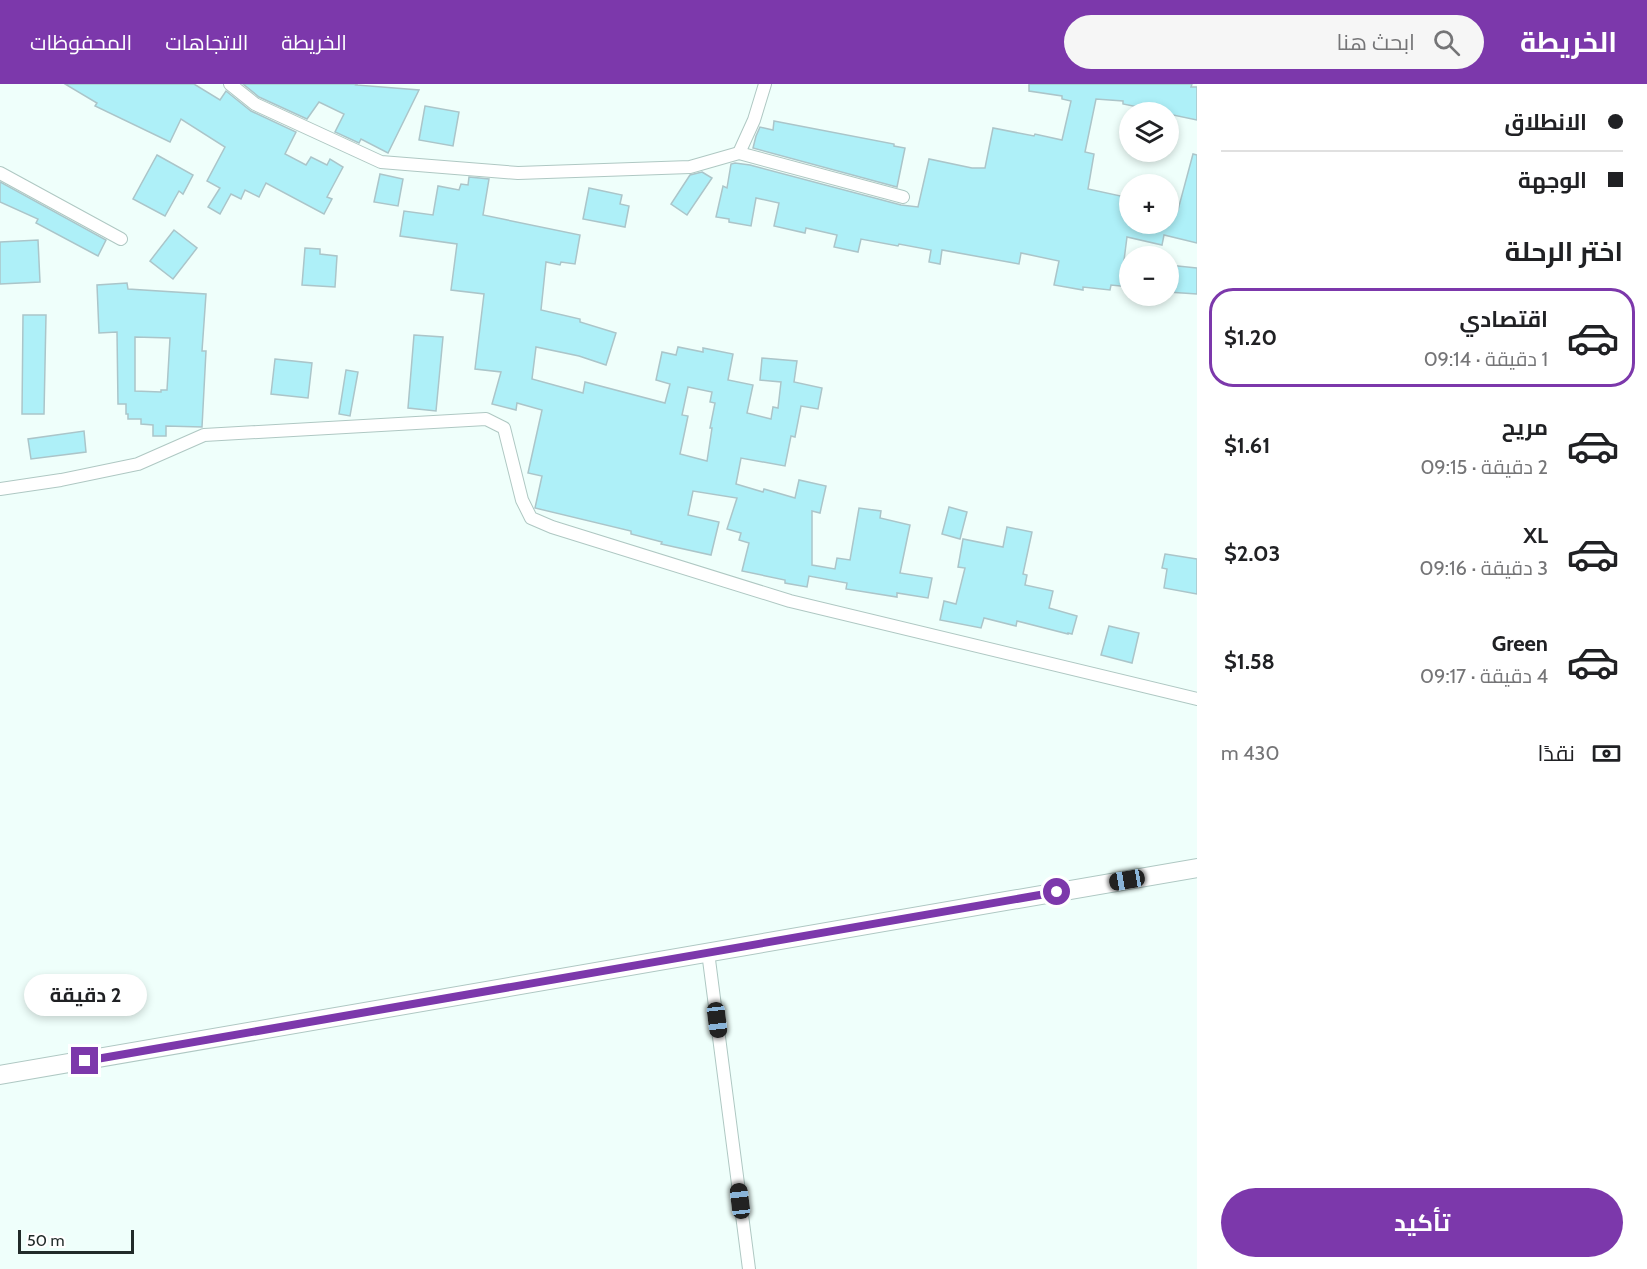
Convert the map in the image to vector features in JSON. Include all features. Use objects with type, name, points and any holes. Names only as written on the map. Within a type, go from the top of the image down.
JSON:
[{"type":"main road","points":[[0,1075],[1197,868]]},
{"type":"street","points":[[230,84],[255,104],[381,162],[518,173],[690,168],[739,153],[903,197]]},
{"type":"street","points":[[739,153],[754,120],[765,84]]},
{"type":"street","points":[[0,173],[121,239]]},
{"type":"street","points":[[0,489],[61,480],[138,464],[204,435],[486,419],[504,428],[522,500],[531,518],[552,527],[790,600],[1197,699]]},
{"type":"street","points":[[708,952],[749,1269]]},
{"type":"building","points":[[65,84],[194,84],[220,100],[226,91],[251,111],[296,132],[285,154],[306,165],[311,157],[327,165],[330,159],[343,167],[327,197],[332,199],[324,214],[266,183],[259,197],[245,190],[241,199],[231,194],[220,214],[208,207],[220,188],[207,181],[225,147],[181,119],[170,142],[95,106],[97,103]]},
{"type":"building","points":[[243,84],[357,84],[419,90],[388,153],[361,139],[359,143],[335,132],[344,114],[319,102],[307,119],[259,97]]},
{"type":"building","points":[[1029,84],[1192,84],[1191,87],[1197,87],[1197,120],[1179,116],[1179,102],[1123,102],[1096,99],[1085,152],[1094,154],[1088,189],[1119,196],[1119,234],[1179,234],[1179,206],[1193,154],[1197,155],[1197,243],[1164,235],[1162,245],[1127,237],[1126,246],[1119,246],[1119,286],[1111,285],[1110,290],[1083,287],[1083,290],[1054,285],[1059,261],[1021,253],[1019,264],[942,250],[940,264],[929,262],[931,250],[899,244],[898,246],[861,239],[858,252],[834,247],[837,235],[806,228],[805,233],[774,226],[779,203],[756,198],[751,226],[716,217],[723,186],[727,188],[731,164],[735,163],[901,205],[918,207],[929,159],[972,168],[985,168],[993,128],[1062,140],[1071,101],[1062,99],[1062,96],[1029,91]]},
{"type":"building","points":[[425,106],[459,112],[453,146],[419,140]]},
{"type":"building","points":[[774,121],[905,148],[897,187],[753,148],[760,127],[773,130]]},
{"type":"building","points":[[157,155],[193,175],[183,194],[179,191],[165,216],[133,199]]},
{"type":"building","points":[[702,172],[712,178],[687,215],[671,204],[690,175]]},
{"type":"building","points":[[380,174],[403,179],[398,206],[374,202]]},
{"type":"building","points":[[469,177],[489,179],[483,215],[580,235],[575,264],[561,262],[560,265],[546,262],[541,310],[580,319],[580,322],[616,333],[606,365],[579,356],[536,347],[532,379],[583,393],[585,382],[665,403],[670,384],[656,380],[662,352],[676,355],[678,347],[703,352],[703,348],[733,354],[728,380],[753,385],[747,413],[771,419],[773,407],[778,408],[781,382],[760,380],[762,358],[797,361],[794,382],[822,388],[818,409],[801,406],[795,437],[791,436],[785,466],[741,458],[736,484],[795,498],[799,480],[826,486],[820,513],[812,511],[812,565],[835,569],[837,558],[850,560],[859,508],[881,511],[880,518],[910,525],[900,573],[932,578],[928,598],[897,593],[897,597],[846,589],[847,583],[809,576],[807,587],[742,571],[749,543],[739,540],[741,533],[727,529],[737,498],[693,491],[688,515],[719,522],[711,555],[661,544],[662,542],[631,534],[631,531],[535,508],[542,476],[528,473],[542,410],[517,403],[516,410],[492,404],[501,372],[475,369],[484,294],[451,290],[457,244],[400,236],[404,211],[433,215],[438,186],[459,190],[461,184],[468,185]],"holes":[[[688,387],[712,392],[710,402],[715,403],[707,461],[680,454],[688,416],[682,415]]]},
{"type":"building","points":[[0,182],[106,240],[98,256],[36,223],[38,219],[0,202]]},
{"type":"building","points":[[589,188],[622,195],[620,204],[629,206],[625,227],[583,219]]},
{"type":"building","points":[[174,230],[197,248],[173,279],[150,261]]},
{"type":"building","points":[[38,240],[40,282],[0,284],[0,242]]},
{"type":"building","points":[[305,248],[320,249],[320,254],[337,256],[335,287],[302,285]]},
{"type":"building","points":[[1179,266],[1197,268],[1197,294],[1179,293]]},
{"type":"building","points":[[127,283],[128,289],[206,294],[202,351],[206,351],[202,427],[166,426],[166,436],[153,436],[153,425],[141,424],[141,419],[128,419],[126,404],[118,404],[117,332],[99,333],[97,285]],"holes":[[[135,337],[170,338],[167,390],[161,390],[161,392],[135,391]]]},
{"type":"building","points":[[23,315],[46,315],[44,414],[22,414]]},
{"type":"building","points":[[414,335],[443,337],[436,411],[408,408]]},
{"type":"building","points":[[275,359],[312,363],[308,398],[271,394]]},
{"type":"building","points":[[346,370],[358,372],[350,416],[339,414]]},
{"type":"building","points":[[84,431],[86,452],[31,459],[28,439]]},
{"type":"building","points":[[949,507],[967,512],[960,539],[942,534]]},
{"type":"building","points":[[1007,527],[1032,532],[1023,574],[1027,575],[1025,585],[1053,591],[1049,608],[1077,616],[1072,634],[1017,621],[1016,626],[984,618],[981,628],[940,620],[944,601],[956,604],[965,568],[958,567],[963,539],[1003,547]]},
{"type":"building","points":[[1165,554],[1197,559],[1197,594],[1164,588],[1167,569],[1162,568]]},
{"type":"building","points":[[1109,626],[1139,633],[1132,663],[1101,655]]},
{"type":"route","points":[[85,1061],[1057,892]]}]
